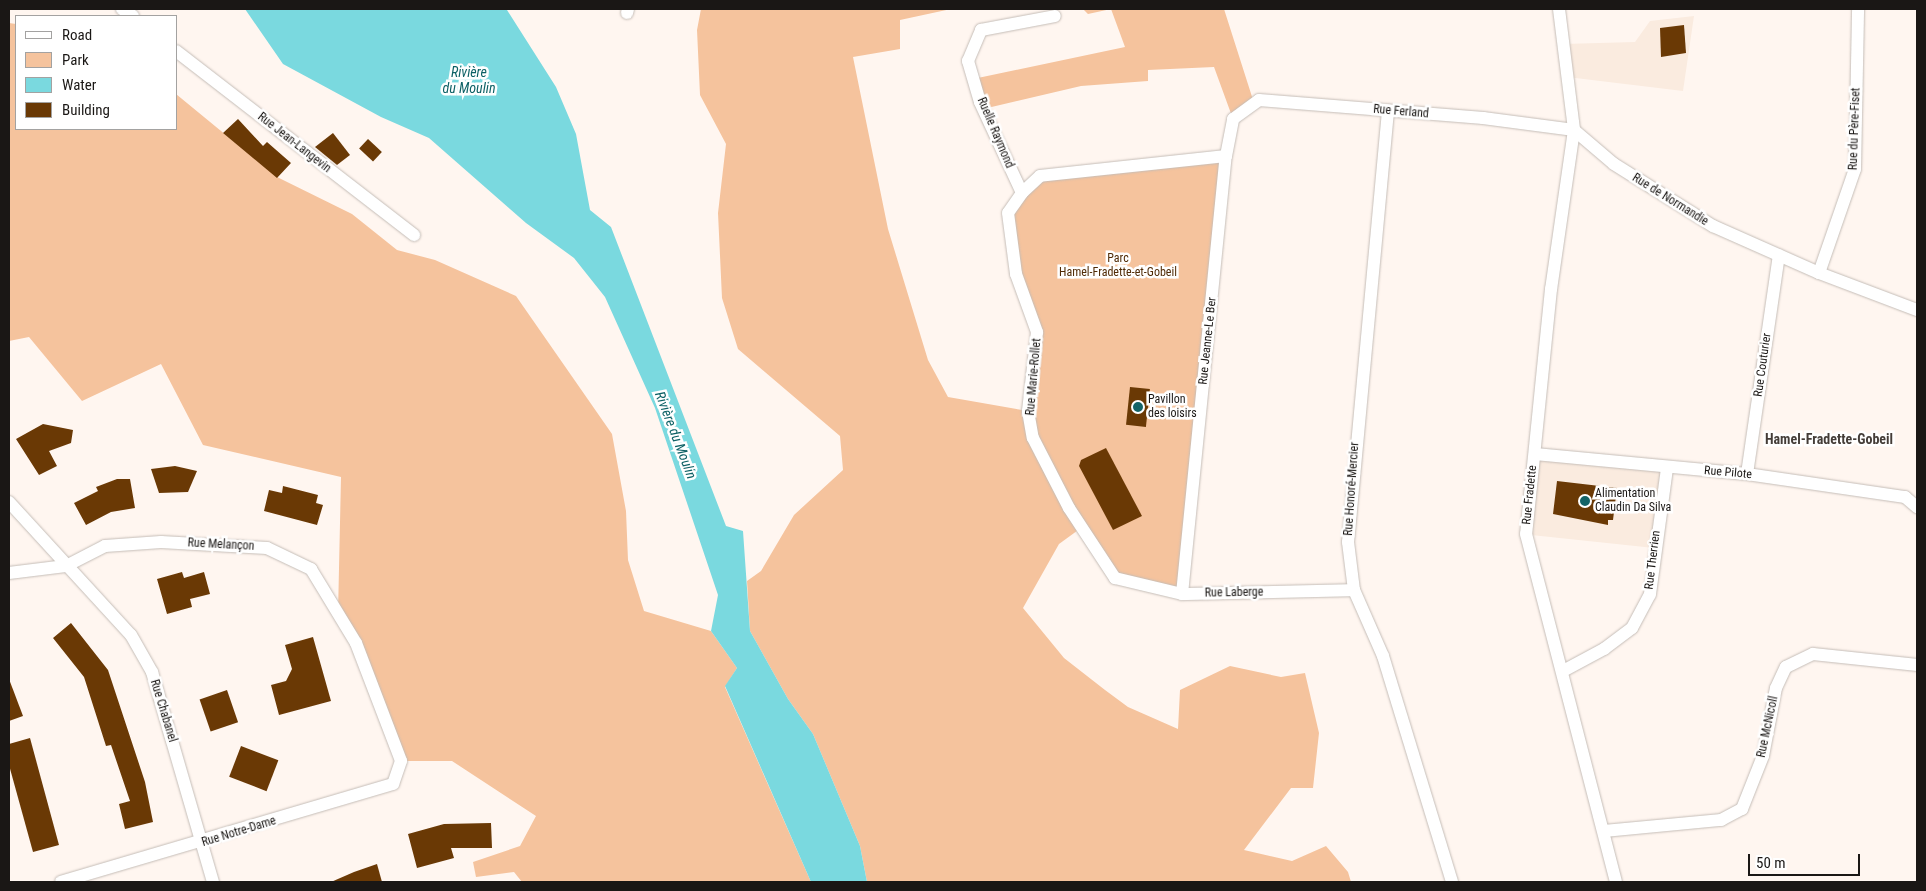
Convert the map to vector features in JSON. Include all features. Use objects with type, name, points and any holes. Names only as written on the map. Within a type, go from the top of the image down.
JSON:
[{"type":"street","points":[[1559,9],[1574,130]]},
{"type":"street","name":"Rue du Père-Fiset","points":[[1819,273],[1855,169],[1858,9]]},
{"type":"street","name":"Ruelle Raymond","points":[[1022,193],[980,102],[968,61],[981,30],[1055,16]]},
{"type":"street","name":"Rue Jean-Langevin","points":[[178,53],[414,235]]},
{"type":"street","name":"Rue Ferland","points":[[1233,119],[1259,100],[1574,130]]},
{"type":"street","name":"Rue Honoré-Mercier","points":[[1388,111],[1348,510],[1354,590],[1383,656],[1452,882]]},
{"type":"street","name":"Rue Jeanne-Le Ber","points":[[1182,594],[1226,156],[1233,119]]},
{"type":"street","name":"Rue de Normandie","points":[[1574,130],[1614,164],[1671,202],[1779,256],[1917,310]]},
{"type":"street","name":"Rue Fradette","points":[[1574,130],[1551,289],[1526,534],[1563,671],[1616,882]]},
{"type":"street","name":"Rue Marie-Rollet","points":[[1115,578],[1069,508],[1033,438],[1028,411],[1037,332],[1016,274],[1008,213],[1022,193],[1040,176],[1226,156]]},
{"type":"street","name":"Rue Couturier","points":[[1747,474],[1779,256]]},
{"type":"street","name":"Rue Pilote","points":[[1535,454],[1667,468],[1747,474],[1905,497],[1917,507]]},
{"type":"street","name":"Rue Therrien","points":[[1563,671],[1604,649],[1632,628],[1650,594],[1667,468]]},
{"type":"street","name":"Rue Chabanel","points":[[9,502],[131,635],[152,672],[213,882]]},
{"type":"street","name":"Rue Melançon","points":[[9,573],[66,566],[105,546],[162,542],[267,548],[311,569],[356,643],[401,761]]},
{"type":"street","name":"Rue Laberge","points":[[1115,578],[1182,594],[1354,590]]},
{"type":"street","name":"Rue McNicoll","points":[[1604,831],[1721,820],[1742,810],[1763,756],[1776,688],[1786,667],[1814,654],[1917,665]]},
{"type":"street","name":"Rue Notre-Dame","points":[[61,882],[203,843],[393,784],[401,761]]},
{"type":"shaded area","points":[[1694,16],[1683,91],[1567,77],[1563,44],[1635,42],[1650,21]]},
{"type":"shaded area","points":[[1535,454],[1667,468],[1659,548],[1527,535]]},
{"type":"green space","name":"Parc Hamel-Fradette-et-Gobeil","points":[[701,9],[951,9],[900,20],[900,49],[853,57],[888,229],[928,360],[948,397],[1028,411],[1037,352],[1016,274],[1008,213],[1040,176],[1226,156],[1182,594],[1115,578],[1081,528],[1059,544],[1023,608],[1064,658],[1128,707],[1178,729],[1180,690],[1230,666],[1281,677],[1305,673],[1319,733],[1313,788],[1291,788],[1244,850],[1292,861],[1326,846],[1348,872],[1351,882],[867,882],[860,846],[813,734],[788,699],[750,631],[747,581],[761,571],[794,515],[843,470],[840,436],[738,349],[722,298],[718,213],[726,144],[700,95],[697,30]]},
{"type":"green space","points":[[1083,9],[1111,9],[1088,14]]},
{"type":"green space","points":[[1111,9],[1224,9],[1254,103],[1233,119],[1214,67],[1148,70],[1148,81],[1081,86],[983,109],[973,79],[1125,47]]},
{"type":"green space","points":[[9,23],[15,24],[15,130],[178,130],[178,96],[277,177],[352,214],[397,250],[435,260],[516,296],[612,434],[626,511],[628,560],[644,611],[711,631],[737,668],[725,687],[811,882],[522,882],[514,872],[476,877],[473,862],[520,846],[536,816],[452,761],[401,761],[338,614],[341,477],[203,445],[161,364],[82,401],[29,337],[9,341]]},
{"type":"water","name":"Rivière du Moulin","points":[[245,9],[507,10],[556,87],[576,134],[590,210],[611,227],[726,526],[743,531],[750,631],[788,699],[813,734],[860,846],[867,882],[811,882],[725,686],[737,668],[711,631],[718,595],[655,408],[605,297],[574,258],[526,223],[429,138],[381,117],[283,64]]},
{"type":"building","points":[[1684,25],[1686,53],[1661,57],[1660,28]]},
{"type":"building","points":[[238,119],[263,146],[267,142],[291,163],[277,178],[223,133]]},
{"type":"building","points":[[333,133],[350,155],[337,165],[315,147]]},
{"type":"building","points":[[368,139],[382,152],[373,161],[359,149]]},
{"type":"building","name":"Pavillon des loisirs","points":[[1130,387],[1150,389],[1146,427],[1126,425]]},
{"type":"building","points":[[43,424],[73,430],[71,443],[49,451],[57,466],[39,475],[16,439]]},
{"type":"building","points":[[1106,448],[1142,516],[1113,530],[1079,466],[1081,460]]},
{"type":"building","points":[[175,466],[197,471],[188,492],[159,493],[151,469]]},
{"type":"building","points":[[117,479],[130,479],[135,508],[111,512],[86,525],[74,503],[98,491],[96,487]]},
{"type":"building","name":"Alimentation Claudin Da Silva","points":[[1557,481],[1617,488],[1613,520],[1608,520],[1608,525],[1553,514]]},
{"type":"building","points":[[283,486],[318,495],[316,503],[323,505],[317,525],[264,511],[269,490],[282,493]]},
{"type":"building","points":[[182,572],[184,578],[204,572],[210,594],[190,599],[192,607],[167,614],[157,579]]},
{"type":"building","points":[[71,623],[108,670],[145,782],[153,822],[125,829],[119,804],[130,801],[111,745],[106,746],[84,677],[53,638]]},
{"type":"building","points":[[313,637],[331,701],[279,715],[271,685],[286,681],[292,669],[285,645]]},
{"type":"building","points":[[9,679],[23,716],[9,721]]},
{"type":"building","points":[[227,690],[238,722],[211,732],[200,699]]},
{"type":"building","points":[[30,738],[59,845],[33,852],[9,765],[9,744]]},
{"type":"building","points":[[241,746],[278,760],[267,791],[229,777]]},
{"type":"building","points":[[491,823],[492,848],[451,848],[454,858],[417,868],[408,834],[444,824]]},
{"type":"building","points":[[377,864],[382,882],[331,882],[354,872]]},
{"type":"place","name":"Pavillon des loisirs","points":[[1138,407]]},
{"type":"place","name":"Alimentation Claudin Da Silva","points":[[1585,501]]},
{"type":"district","name":"Hamel-Fradette-Gobeil","points":[[1829,439]]}]
